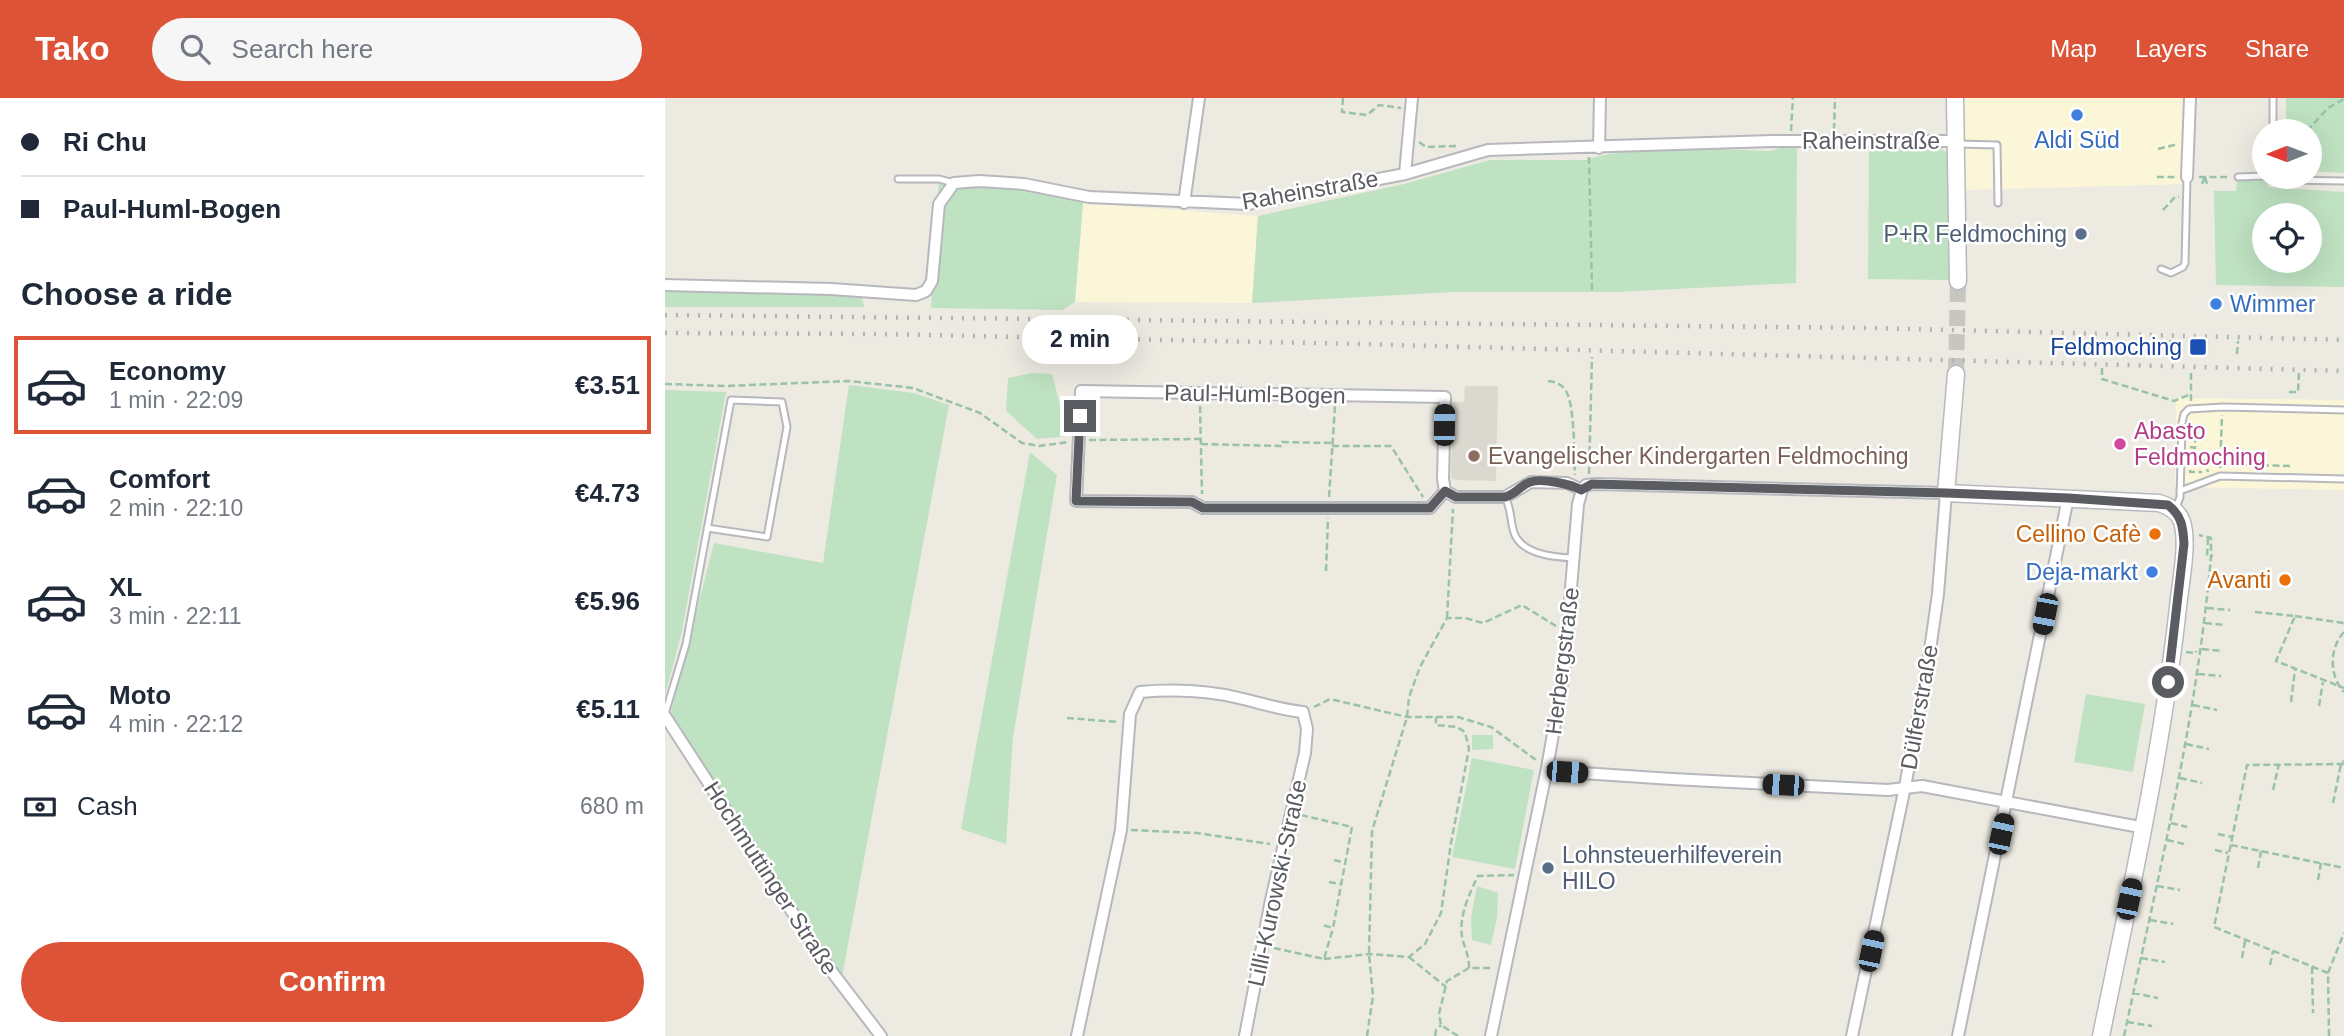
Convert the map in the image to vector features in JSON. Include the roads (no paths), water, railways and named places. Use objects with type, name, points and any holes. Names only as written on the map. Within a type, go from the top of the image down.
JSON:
[{"type":"main road","points":[[1955,98],[1958,281]]},
{"type":"main road","name":"Dülferstraße","points":[[1946,493],[1956,374]]},
{"type":"main road","points":[[1946,493],[2159,503],[2168,505],[2182,522],[2184,544],[2172,656],[2144,828],[2101,1036]]},
{"type":"street","points":[[1184,203],[1199,98]]},
{"type":"street","points":[[1594,148],[1599,98]]},
{"type":"street","points":[[2185,177],[2190,98]]},
{"type":"street","points":[[1405,174],[1411,103]]},
{"type":"street","name":"Raheinstraße","points":[[954,183],[979,181],[1024,184],[1089,197],[1248,204],[1405,174],[1488,150],[1790,141],[1956,142]]},
{"type":"street","points":[[665,285],[831,289],[916,295],[926,290],[932,281],[939,204],[954,183]]},
{"type":"street","name":"Paul-Huml-Bogen","points":[[1081,391],[1444,397],[1445,491],[1430,508],[1203,508],[1192,502],[1076,501],[1081,391]]},
{"type":"street","points":[[1445,491],[1456,497],[1505,497],[1511,496],[1531,482],[1582,486],[1946,493]]},
{"type":"street","name":"Herbergstraße","points":[[1491,1036],[1548,768],[1564,672],[1582,486]]},
{"type":"street","name":"Dülferstraße","points":[[1852,1036],[1905,787],[1935,616],[1946,493]]},
{"type":"street","points":[[1958,1036],[2068,498]]},
{"type":"street","name":"Lilli-Kurowski-Straße","points":[[1077,1036],[1121,830],[1130,714],[1140,692],[1171,689],[1197,690],[1237,697],[1287,711],[1303,712],[1307,729],[1305,753],[1283,846],[1245,1036]]},
{"type":"street","name":"Hochmuttinger Straße","points":[[665,715],[826,964],[881,1036]]},
{"type":"street","points":[[1548,768],[1567,772],[1672,779],[1888,790],[1922,786],[2144,828]]},
{"type":"lane","points":[[2273,98],[2273,119]]},
{"type":"lane","points":[[1956,142],[1997,145],[1999,203]]},
{"type":"lane","points":[[2238,177],[2252,176]]},
{"type":"lane","points":[[2161,269],[2171,273],[2186,263],[2185,177]]},
{"type":"lane","points":[[898,179],[939,179],[954,183]]},
{"type":"lane","points":[[2322,181],[2344,181]]},
{"type":"lane","points":[[665,715],[686,644],[707,528],[731,400],[782,402],[787,427],[767,537],[707,528]]},
{"type":"lane","points":[[2175,511],[2180,491],[2183,418],[2186,411],[2196,407],[2344,410]]},
{"type":"lane","points":[[2180,491],[2220,476],[2344,479]]},
{"type":"lane","points":[[1505,497],[1511,508],[1513,533],[1528,549],[1550,557],[1573,558]]},
{"type":"tunnel","points":[[1956,374],[1958,281]]},
{"type":"railway","points":[[665,315],[1872,328],[2344,340]]},
{"type":"railway","points":[[665,333],[878,334],[1360,344],[2344,371]]},
{"type":"place","name":"Aldi Süd","points":[[2077,115]]},
{"type":"place","name":"P+R Feldmoching","points":[[2081,234]]},
{"type":"place","name":"Wimmer","points":[[2216,304]]},
{"type":"place","name":"Feldmoching","points":[[2198,347]]},
{"type":"place","name":"Abasto Feldmoching","points":[[2120,444]]},
{"type":"place","name":"Evangelischer Kindergarten Feldmoching","points":[[1474,456]]},
{"type":"place","name":"Cellino Cafè","points":[[2155,534]]},
{"type":"place","name":"Deja-markt","points":[[2152,572]]},
{"type":"place","name":"Avanti","points":[[2285,580]]},
{"type":"place","name":"Lohnsteuerhilfeverein HILO","points":[[1548,868]]}]
